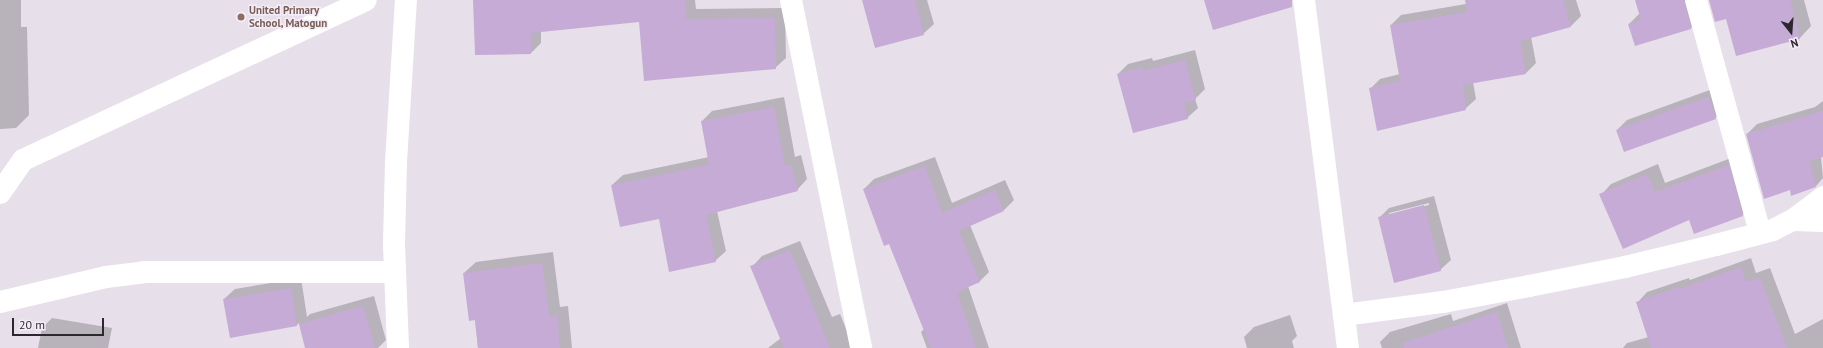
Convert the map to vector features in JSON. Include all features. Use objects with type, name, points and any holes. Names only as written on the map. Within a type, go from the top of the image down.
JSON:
[{"type":"street","points":[[0,193],[24,160],[366,0]]},
{"type":"street","points":[[398,348],[394,244],[396,162],[406,0]]},
{"type":"street","points":[[791,0],[861,348]]},
{"type":"street","points":[[1304,0],[1348,348]]},
{"type":"street","points":[[1696,0],[1760,232]]},
{"type":"street","points":[[1344,315],[1443,302],[1551,282],[1625,267],[1716,245],[1760,232],[1773,230],[1793,220],[1823,197]]},
{"type":"street","points":[[1793,220],[1823,221]]},
{"type":"street","points":[[0,302],[106,277],[144,272],[395,272]]},
{"type":"building","points":[[473,0],[685,0],[686,19],[775,18],[776,69],[644,81],[639,22],[531,33],[531,54],[475,55]]},
{"type":"building","points":[[862,0],[915,0],[924,35],[875,48]]},
{"type":"building","points":[[1204,0],[1292,0],[1292,7],[1213,30]]},
{"type":"building","points":[[1465,0],[1563,0],[1571,27],[1520,41],[1526,74],[1463,85],[1466,110],[1377,131],[1369,88],[1400,81],[1390,25],[1467,12]]},
{"type":"building","points":[[1635,0],[1684,0],[1691,29],[1635,46],[1628,24],[1641,20]]},
{"type":"building","points":[[1709,0],[1790,0],[1800,39],[1736,56],[1726,19],[1715,22]]},
{"type":"building","points":[[1185,60],[1196,100],[1184,103],[1188,119],[1133,133],[1117,74],[1142,67],[1143,71]]},
{"type":"building","points":[[1708,97],[1716,119],[1624,152],[1616,130]]},
{"type":"building","points":[[774,107],[785,166],[791,165],[798,191],[706,215],[716,262],[669,272],[659,219],[620,227],[611,185],[709,165],[701,121]]},
{"type":"building","points":[[1823,111],[1823,157],[1809,161],[1816,187],[1791,196],[1790,190],[1764,199],[1746,134]]},
{"type":"building","points":[[1729,165],[1743,216],[1694,234],[1689,220],[1623,249],[1599,194],[1647,174],[1655,192]]},
{"type":"building","points":[[925,166],[942,213],[995,190],[1004,211],[959,231],[980,282],[957,292],[976,348],[931,348],[889,244],[884,246],[863,189]]},
{"type":"building","points":[[1424,205],[1441,271],[1394,283],[1378,217]]},
{"type":"building","points":[[790,250],[830,348],[784,348],[750,266]]},
{"type":"building","points":[[542,263],[549,317],[557,316],[560,348],[478,348],[475,320],[469,321],[463,273]]},
{"type":"building","points":[[1741,267],[1746,282],[1760,278],[1787,348],[1651,348],[1636,302],[1679,287],[1680,289]]},
{"type":"building","points":[[291,288],[297,326],[230,338],[223,299]]},
{"type":"building","points":[[363,306],[375,348],[305,348],[299,324]]},
{"type":"building","points":[[1497,312],[1508,348],[1404,348],[1403,343]]},
{"type":"place","name":"United Primary School, Matogun","points":[[241,17]]}]
